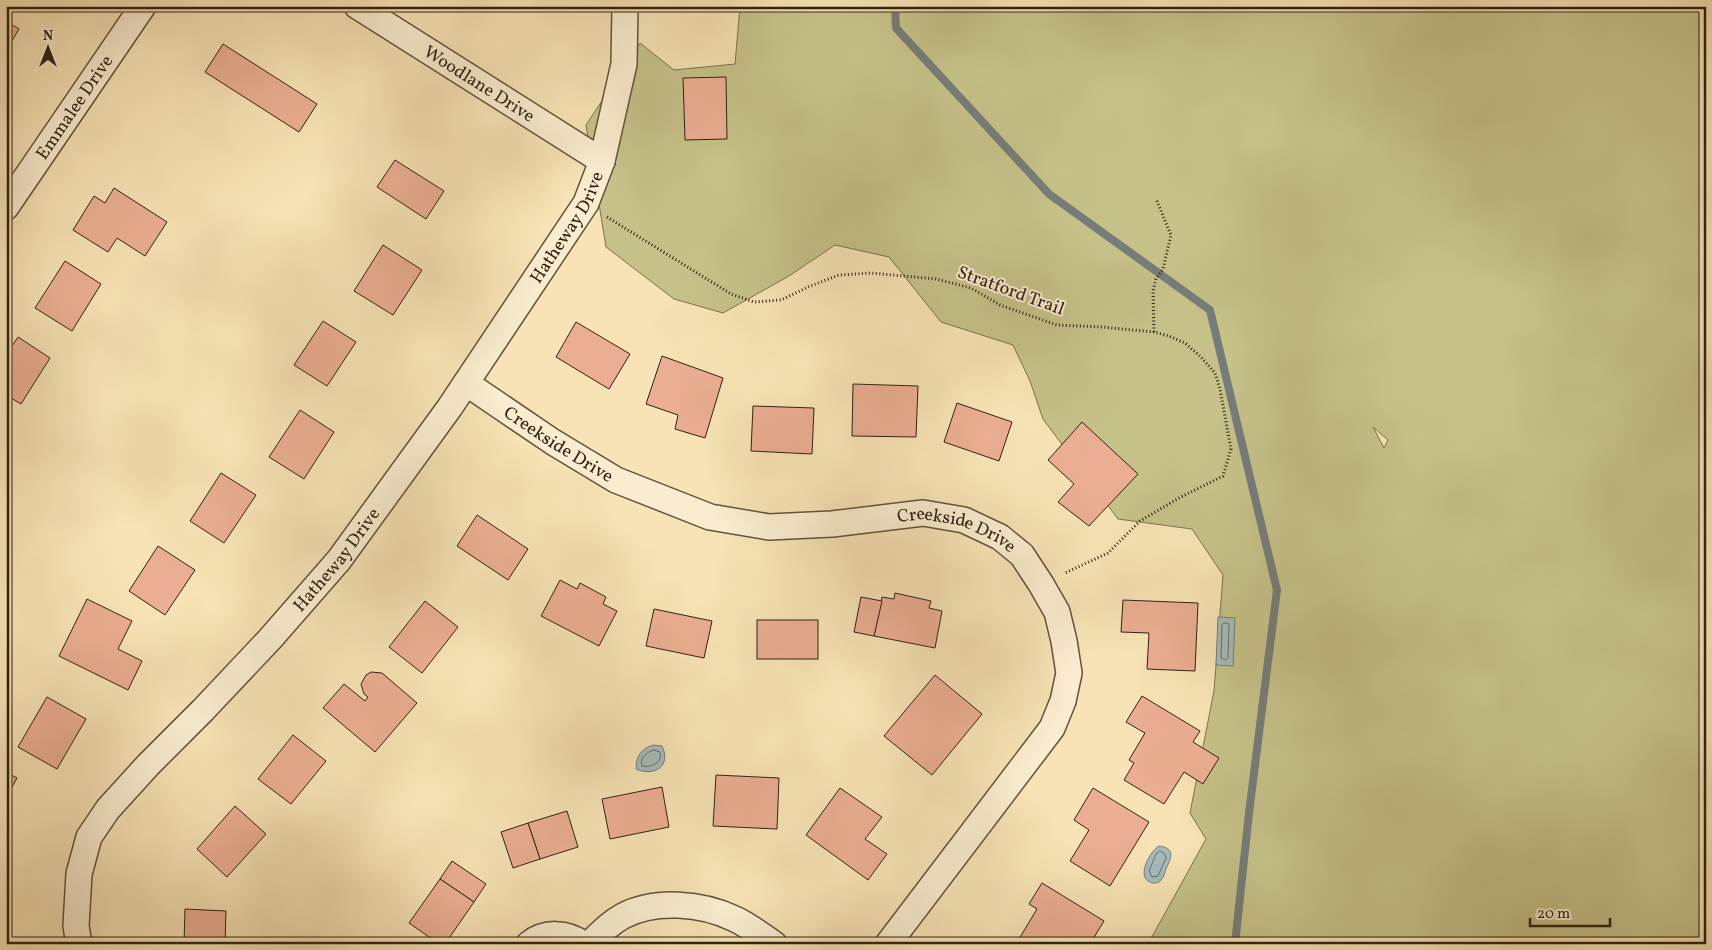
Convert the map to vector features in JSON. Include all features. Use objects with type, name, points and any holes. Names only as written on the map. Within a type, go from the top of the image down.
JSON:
[{"type":"street","name":"Emmalee Drive","points":[[6,207],[143,6]]},
{"type":"street","name":"Woodlane Drive","points":[[357,6],[602,161]]},
{"type":"street","name":"Hatheway Drive","points":[[79,944],[76,926],[79,874],[89,837],[98,823],[108,809],[148,765],[270,639],[338,560],[466,383],[586,204],[602,161],[624,64],[625,6]]},
{"type":"street","name":"Creekside Drive","points":[[466,383],[552,442],[616,480],[710,518],[769,527],[832,524],[924,514],[964,520],[1000,538],[1022,555],[1057,612],[1069,673],[1063,701],[1052,728],[888,944]]},
{"type":"street","points":[[590,944],[603,930],[624,916],[652,906],[682,905],[714,910],[736,919],[774,944]]},
{"type":"street","points":[[529,944],[547,935],[562,934],[575,938],[583,944]]},
{"type":"path","points":[[1154,332],[1153,291],[1156,278],[1163,269],[1171,235],[1156,199]]},
{"type":"path","name":"Stratford Trail","points":[[586,204],[731,294],[754,302],[781,300],[839,275],[871,273],[936,279],[971,288],[1000,305],[1057,325],[1154,332],[1185,343],[1201,357],[1214,373],[1220,389],[1231,449],[1224,476],[1179,498],[1140,522],[1108,553],[1041,584]]},
{"type":"shaded area","points":[[740,6],[1706,6],[1706,944],[1148,944],[1206,839],[1190,813],[1214,691],[1223,575],[1192,529],[1118,519],[1043,419],[1030,381],[1013,345],[941,322],[889,257],[835,245],[789,276],[723,313],[674,299],[606,247],[586,125],[640,43],[674,70],[735,64]],"holes":[[[1373,427],[1388,440],[1384,448]]]},
{"type":"water","points":[[1218,617],[1235,618],[1233,666],[1216,665]]},
{"type":"water","points":[[653,745],[662,746],[665,759],[663,764],[655,771],[649,772],[636,769],[640,754]]},
{"type":"water","points":[[1159,846],[1168,849],[1171,857],[1162,879],[1153,883],[1146,879],[1144,870],[1152,853]]},
{"type":"building","points":[[6,21],[19,29],[6,51]]},
{"type":"building","points":[[223,44],[317,104],[299,132],[205,72]]},
{"type":"building","points":[[726,77],[727,139],[685,140],[683,78]]},
{"type":"building","points":[[395,160],[444,191],[426,219],[377,187]]},
{"type":"building","points":[[114,188],[167,222],[145,256],[117,238],[108,252],[73,230],[94,196],[105,203]]},
{"type":"building","points":[[383,245],[422,270],[393,315],[354,291]]},
{"type":"building","points":[[65,261],[101,284],[72,331],[35,308]]},
{"type":"building","points":[[323,321],[356,342],[327,386],[294,365]]},
{"type":"building","points":[[576,322],[630,354],[609,389],[556,357]]},
{"type":"building","points":[[18,337],[50,358],[21,404],[6,395],[6,355]]},
{"type":"building","points":[[662,356],[723,378],[705,438],[675,429],[678,415],[646,404]]},
{"type":"building","points":[[853,384],[918,386],[916,437],[852,436]]},
{"type":"building","points":[[957,403],[1012,422],[999,461],[944,442]]},
{"type":"building","points":[[753,406],[814,408],[812,454],[751,451]]},
{"type":"building","points":[[300,410],[334,432],[304,479],[269,457]]},
{"type":"building","points":[[1082,422],[1138,474],[1089,526],[1058,502],[1074,484],[1048,460]]},
{"type":"building","points":[[221,473],[256,495],[224,543],[190,521]]},
{"type":"building","points":[[477,515],[528,549],[508,580],[457,546]]},
{"type":"building","points":[[158,546],[195,570],[165,615],[129,591]]},
{"type":"building","points":[[560,580],[577,589],[580,583],[606,597],[603,604],[617,611],[599,646],[541,616]]},
{"type":"building","points":[[895,593],[931,601],[929,608],[942,611],[935,648],[874,636],[882,597],[894,599]]},
{"type":"building","points":[[861,597],[882,601],[874,636],[854,632]]},
{"type":"building","points":[[87,599],[132,621],[118,649],[142,661],[128,690],[59,656]]},
{"type":"building","points":[[1123,600],[1198,603],[1195,671],[1147,669],[1149,633],[1121,632]]},
{"type":"building","points":[[425,601],[458,627],[422,673],[389,647]]},
{"type":"building","points":[[654,609],[712,621],[704,658],[646,646]]},
{"type":"building","points":[[757,620],[818,620],[818,659],[757,659]]},
{"type":"building","points":[[371,672],[382,673],[417,703],[375,752],[323,708],[344,684],[365,701],[368,697],[364,694],[361,684],[366,675]]},
{"type":"building","points":[[935,675],[982,714],[932,775],[884,736]]},
{"type":"building","points":[[1142,696],[1200,731],[1193,742],[1219,758],[1203,784],[1184,772],[1164,804],[1124,780],[1134,763],[1129,760],[1145,733],[1126,722]]},
{"type":"building","points":[[47,697],[86,719],[57,769],[18,747]]},
{"type":"building","points":[[293,735],[326,761],[291,804],[258,779]]},
{"type":"building","points":[[6,772],[17,778],[6,798]]},
{"type":"building","points":[[716,775],[779,778],[777,829],[713,826]]},
{"type":"building","points":[[662,787],[669,827],[610,839],[602,799]]},
{"type":"building","points":[[840,788],[882,817],[865,839],[887,854],[868,880],[806,835]]},
{"type":"building","points":[[1093,788],[1149,822],[1110,886],[1070,861],[1089,830],[1074,820]]},
{"type":"building","points":[[235,806],[266,834],[227,877],[197,849]]},
{"type":"building","points":[[567,811],[578,847],[540,859],[528,823]]},
{"type":"building","points":[[528,823],[540,859],[513,868],[501,832]]},
{"type":"building","points":[[452,861],[486,884],[474,902],[440,879]]},
{"type":"building","points":[[440,879],[474,902],[445,944],[439,944],[409,923]]},
{"type":"building","points":[[1042,883],[1104,921],[1090,944],[1016,944],[1037,909],[1029,904]]},
{"type":"building","points":[[185,909],[226,911],[225,944],[184,944]]},
{"type":"waterway","points":[[895,6],[896,28],[1049,194],[1210,310],[1277,590],[1249,813],[1235,944]]}]
